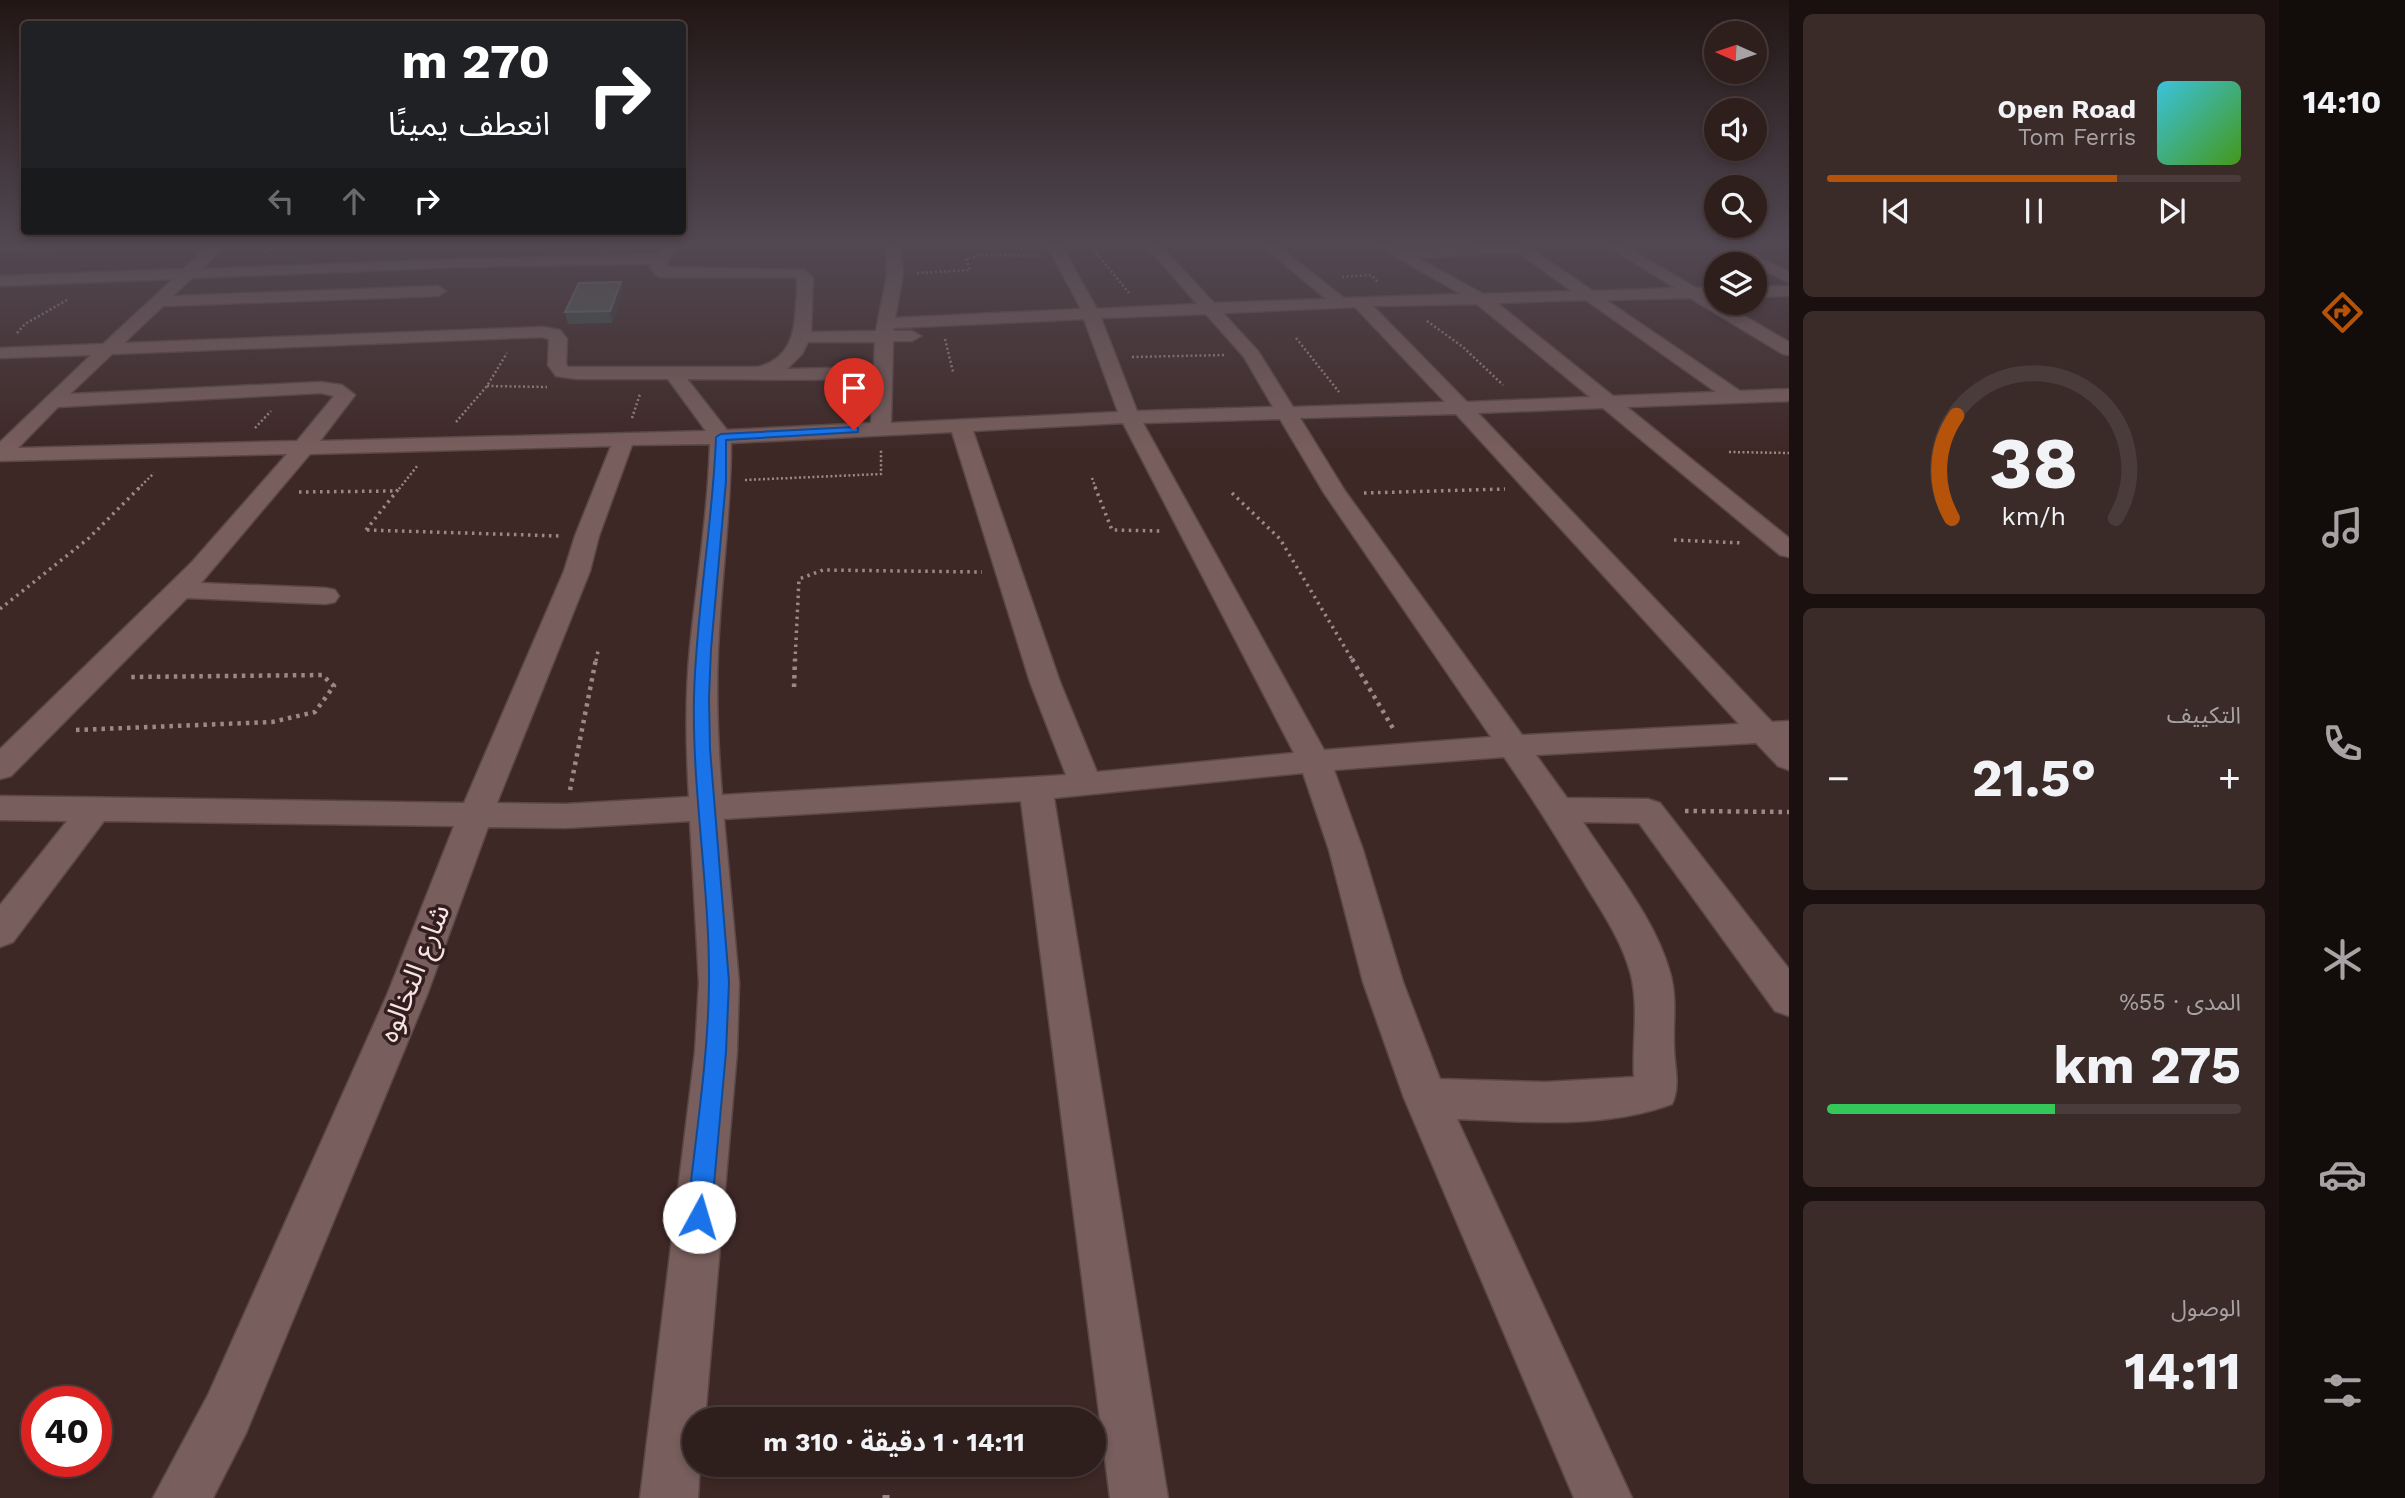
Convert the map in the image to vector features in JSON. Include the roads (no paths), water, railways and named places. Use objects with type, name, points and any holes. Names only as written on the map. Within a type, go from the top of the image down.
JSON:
[{"type":"street","points":[[0,455],[52,401],[147,313]]},
{"type":"street","points":[[404,338],[422,313]]},
{"type":"street","points":[[758,373],[776,370],[785,365],[803,337],[804,313]]},
{"type":"street","points":[[881,428],[881,372],[888,313]]},
{"type":"street","points":[[1090,313],[1130,417],[1315,762],[1346,850],[1383,982],[1426,1098],[1603,1498]]},
{"type":"street","points":[[885,330],[944,335],[1098,334],[1143,313]]},
{"type":"street","points":[[1214,313],[1252,355],[1335,493],[1558,810],[1633,932],[1646,960],[1656,1019],[1653,1045],[1657,1090],[1647,1095],[1626,1098],[1426,1098]]},
{"type":"street","points":[[1361,313],[1462,408],[1777,732],[1789,759]]},
{"type":"street","points":[[1499,313],[1786,548]]},
{"type":"street","points":[[1616,313],[1744,396],[1780,414]]},
{"type":"street","points":[[1726,313],[1789,350]]},
{"type":"street","points":[[803,337],[885,330],[1098,334]]},
{"type":"street","points":[[0,353],[519,333],[554,334],[558,339],[557,365],[563,372],[758,373],[806,376],[881,372]]},
{"type":"street","points":[[661,373],[721,437],[720,481],[702,698],[702,749],[719,982],[716,1052],[669,1498]]},
{"type":"street","points":[[0,768],[32,732],[180,590],[268,492],[345,395],[340,389],[332,388],[52,401]]},
{"type":"street","points":[[0,455],[721,437],[1130,417],[1524,406],[1789,395]]},
{"type":"street","points":[[960,424],[1045,682],[1086,784]]},
{"type":"street","name":"شارع النخالوه","points":[[182,1498],[227,1414],[407,995],[475,816],[577,571],[587,536],[624,439]]},
{"type":"street","points":[[180,590],[326,596]]},
{"type":"street","points":[[0,808],[565,816],[1036,789],[1407,752],[1777,732]]},
{"type":"street","points":[[1036,789],[1139,1498]]},
{"type":"street","points":[[0,932],[96,808]]},
{"type":"street","points":[[1558,810],[1648,811],[1789,999]]}]
